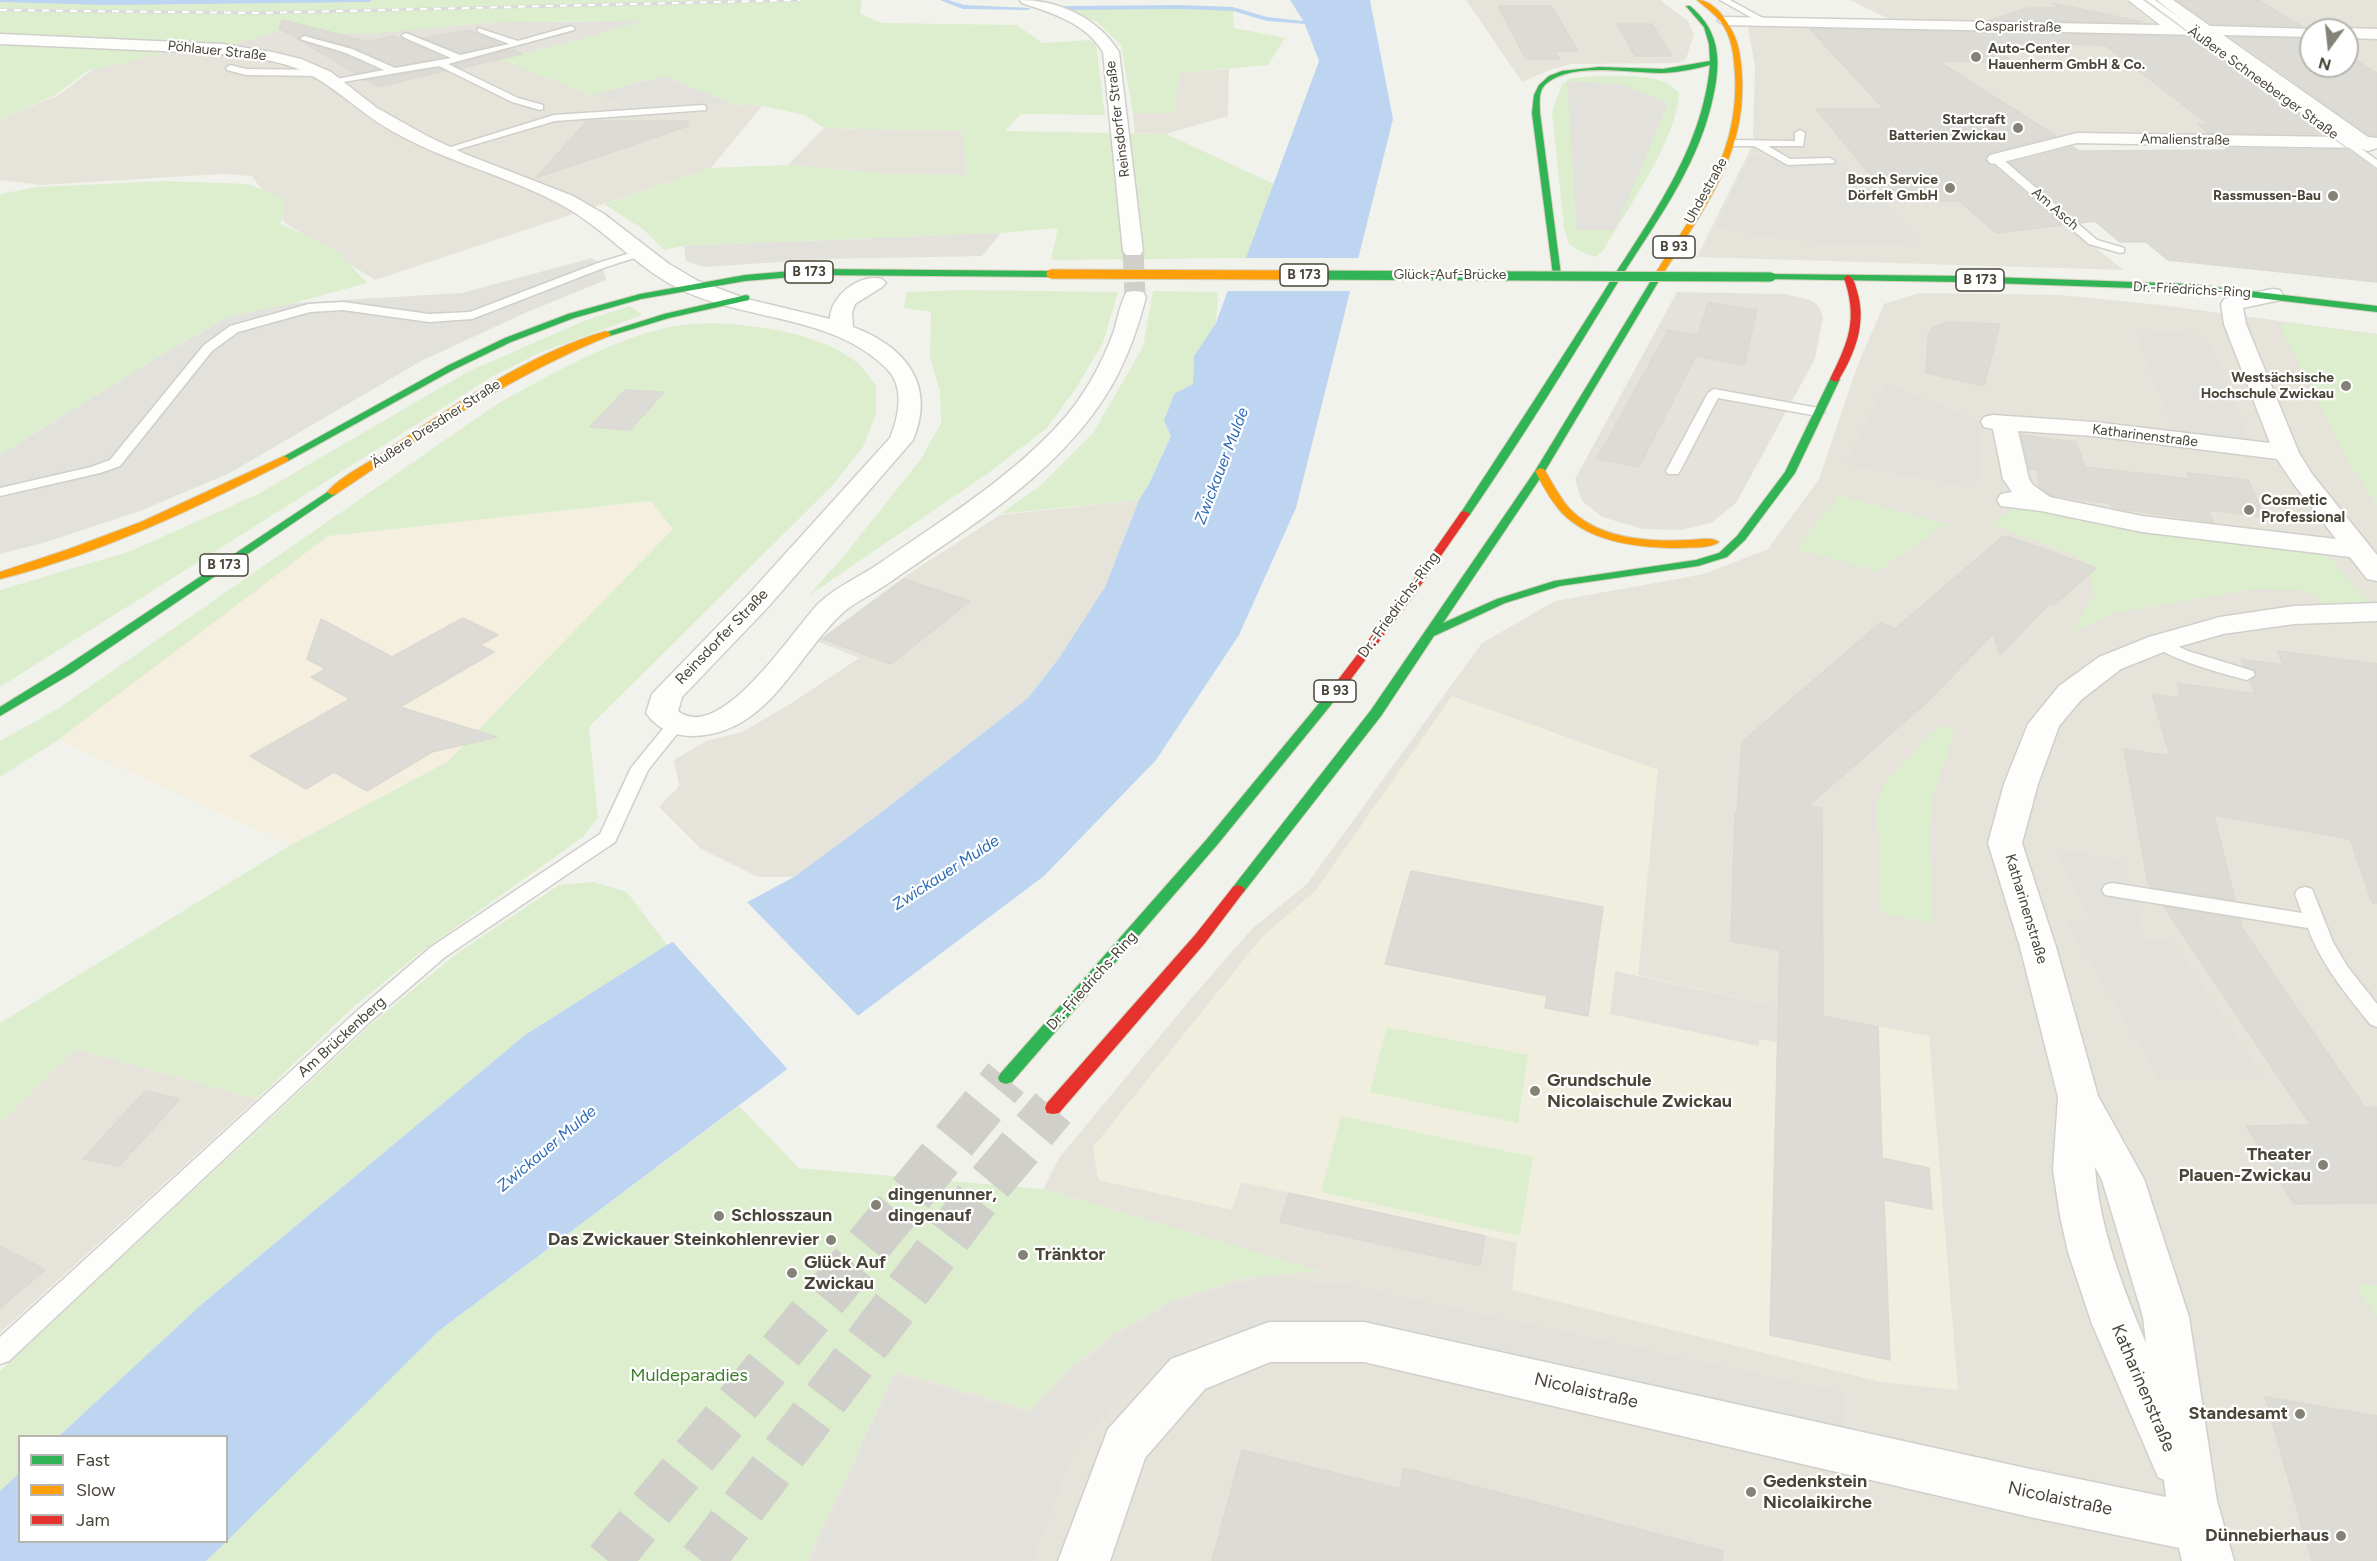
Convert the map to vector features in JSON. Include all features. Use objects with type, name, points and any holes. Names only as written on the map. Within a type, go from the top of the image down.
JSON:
[{"type":"main road","name":"Uhdestraße","points":[[1677,0],[1703,21],[1709,31],[1713,62],[1699,139],[1678,180]]},
{"type":"main road","name":"Uhdestraße","points":[[1540,471],[1713,183],[1732,143],[1736,116],[1738,67],[1735,44],[1725,21],[1700,0]]},
{"type":"main road","points":[[1557,275],[1538,137],[1537,93],[1543,83],[1559,75],[1580,71],[1654,71],[1700,66],[1713,62]]},
{"type":"main road","points":[[1654,71],[1690,85],[1707,99]]},
{"type":"main road","name":"Dr.-Friedrichs-Ring","points":[[1006,1078],[1196,864],[1290,749],[1407,597],[1490,476],[1678,180]]},
{"type":"main road","name":"B 173","points":[[0,576],[97,546],[228,489],[312,445],[437,374],[536,329],[633,298],[690,286],[815,272],[929,274]]},
{"type":"main road","name":"Glück-Auf-Brücke","points":[[929,274],[1848,278]]},
{"type":"main road","name":"B 173","points":[[837,287],[929,274]]},
{"type":"main road","points":[[1429,634],[1501,601],[1558,583],[1698,563],[1724,555],[1741,538],[1790,473],[1857,328],[1857,306],[1848,278]]},
{"type":"main road","name":"Dr.-Friedrichs-Ring","points":[[1848,278],[2190,287],[2377,309]]},
{"type":"main road","name":"Dr.-Friedrichs-Ring","points":[[2113,286],[2377,323]]},
{"type":"main road","name":"Äußere Dresdner Straße","points":[[0,712],[67,671],[498,383],[538,362],[612,332],[659,317],[769,294]]},
{"type":"main road","points":[[1540,471],[1559,503],[1571,516],[1613,536],[1673,545],[1741,538]]},
{"type":"main road","name":"B 93","points":[[1053,1108],[1200,939],[1376,713],[1540,471]]},
{"type":"street","name":"Reinsdorfer Straße","points":[[1027,0],[1082,23],[1107,43],[1111,52],[1133,250]]},
{"type":"street","name":"Äußere Schneeberger Straße","points":[[2135,0],[2191,30],[2373,146]]},
{"type":"street","name":"Äußere Schneeberger Straße","points":[[2164,0],[2191,30],[2335,143]]},
{"type":"street","name":"Casparistraße","points":[[1725,21],[2299,32]]},
{"type":"street","points":[[2359,33],[2377,34]]},
{"type":"street","name":"Pöhlauer Straße","points":[[0,39],[222,49],[279,58],[328,78],[360,104],[443,151],[580,207],[660,267],[690,286],[730,301]]},
{"type":"street","name":"Amalienstraße","points":[[1996,159],[2077,138],[2335,143],[2373,146]]},
{"type":"street","points":[[843,332],[839,310],[851,296],[875,283]]},
{"type":"street","name":"Dr.-Friedrichs-Ring","points":[[2232,304],[2272,295]]},
{"type":"street","points":[[676,724],[705,725],[722,720],[746,706],[833,606],[1005,487],[1049,449],[1097,391],[1122,344],[1135,297]]},
{"type":"street","name":"Reinsdorfer Straße","points":[[676,724],[666,720],[662,713],[667,694],[758,601],[887,457],[901,440],[909,422],[911,394],[906,379],[874,346],[843,332],[730,301]]},
{"type":"street","points":[[2232,304],[2235,324],[2286,453],[2357,550],[2377,573]]},
{"type":"street","name":"Katharinenstraße","points":[[2041,503],[2024,490],[2016,479],[1999,423],[2094,429],[2286,453]]},
{"type":"street","points":[[2010,500],[2041,503],[2142,524],[2357,550]]},
{"type":"street","name":"Katharinenstraße","points":[[2200,1530],[2107,1305],[2087,1237],[2074,1179],[2078,1097],[2038,946],[2005,843],[2021,784],[2043,724],[2070,693],[2110,663],[2160,643],[2220,626],[2294,615],[2377,612]]},
{"type":"street","name":"Nicolaistraße","points":[[1084,1561],[1125,1445],[1188,1374],[1269,1342],[1364,1342],[2200,1530]]},
{"type":"lane","points":[[1724,0],[1766,22]]},
{"type":"lane","name":"Äußere Schneeberger Straße","points":[[2150,0],[2191,30]]},
{"type":"lane","points":[[230,68],[246,72],[328,78],[393,71],[440,63],[571,28]]},
{"type":"lane","points":[[481,30],[518,44]]},
{"type":"lane","points":[[406,35],[459,58]]},
{"type":"lane","points":[[304,39],[349,51],[393,71]]},
{"type":"lane","points":[[440,63],[514,100],[540,106]]},
{"type":"lane","points":[[443,151],[554,118],[703,108]]},
{"type":"lane","points":[[1732,143],[1800,144],[1800,133]]},
{"type":"lane","name":"Äußere Schneeberger Straße","points":[[2335,143],[2377,165]]},
{"type":"lane","points":[[1758,145],[1788,162],[1830,161]]},
{"type":"lane","name":"Am Asch","points":[[1996,159],[2093,242],[2120,250]]},
{"type":"lane","points":[[0,492],[95,470],[115,463],[208,348],[234,328],[309,309],[343,306],[429,318],[472,315],[602,265],[643,252]]},
{"type":"lane","points":[[1673,471],[1714,393],[1818,412]]},
{"type":"lane","points":[[2160,643],[2182,654],[2247,675]]},
{"type":"lane","name":"Am Brückenberg","points":[[0,1353],[356,1023],[438,952],[608,838],[640,768],[676,724]]},
{"type":"lane","points":[[2112,890],[2315,922]]},
{"type":"lane","points":[[2305,894],[2324,942],[2340,971],[2374,1013]]},
{"type":"shaded area","points":[[1466,0],[1660,0],[1687,20],[1694,34],[1686,59],[1678,63],[1572,64],[1552,69],[1522,82]]},
{"type":"shaded area","points":[[1850,0],[2125,0],[2156,25],[1891,20]]},
{"type":"shaded area","points":[[2172,0],[2377,0],[2377,29],[2359,29],[2359,18],[2299,18],[2299,28],[2209,27]]},
{"type":"shaded area","points":[[647,21],[560,45],[454,70],[348,83],[307,59],[262,48],[227,46],[279,31],[365,34],[500,22]]},
{"type":"shaded area","points":[[649,21],[503,59],[591,95],[664,76],[734,104],[762,106],[711,168],[375,280],[285,223],[252,176],[222,174],[41,185],[0,180],[0,119],[59,95],[92,70],[177,50],[208,51],[281,31]]},
{"type":"shaded area","points":[[1750,26],[2170,31],[2321,138],[2089,132],[2043,138],[1976,154],[2124,270],[1697,257],[1750,150],[1753,137],[1755,66],[1748,28]]},
{"type":"shaded area","points":[[2217,34],[2299,35],[2299,78],[2359,78],[2359,36],[2377,36],[2377,149]]},
{"type":"shaded area","points":[[1229,69],[1228,116],[1166,134],[1135,133],[1133,113],[1174,113],[1179,73]]},
{"type":"shaded area","points":[[664,76],[734,104],[694,103],[629,109],[595,94]]},
{"type":"shaded area","points":[[1567,81],[1623,85],[1668,103],[1615,230],[1577,230]]},
{"type":"shaded area","points":[[824,128],[963,131],[967,175],[891,174],[788,165]]},
{"type":"shaded area","points":[[1749,157],[1838,158],[1924,241],[1880,244],[1805,242],[1719,229],[1730,194]]},
{"type":"shaded area","points":[[1001,233],[982,256],[825,259],[704,267],[686,261],[684,246]]},
{"type":"shaded area","points":[[592,258],[602,265],[606,280],[525,313],[421,361],[230,473],[140,511],[43,543],[0,554],[0,455],[158,357],[228,317],[294,303],[462,293]]},
{"type":"shaded area","points":[[1677,292],[1785,294],[1811,300],[1819,307],[1823,317],[1815,359],[1736,503],[1711,523],[1681,530],[1643,529],[1602,517],[1582,501],[1575,479]]},
{"type":"shaded area","points":[[1919,293],[2061,295],[2161,305],[2377,334],[2377,1561],[807,1561],[895,1371],[1030,1410],[1064,1373],[1111,1335],[1172,1301],[1243,1278],[1318,1271],[1043,1189],[1059,1158],[1194,995],[1253,928],[1307,884],[1482,643],[1555,601],[1704,574],[1768,549],[1819,479],[1857,367],[1884,304]]},
{"type":"shaded area","points":[[2134,328],[2207,336],[2250,439],[2173,430]]},
{"type":"shaded area","points":[[1885,383],[1980,421],[1981,472],[1974,488],[1844,464]]},
{"type":"shaded area","points":[[1139,500],[1105,587],[1059,658],[1028,698],[794,877],[758,877],[701,849],[659,807],[679,786],[674,760],[706,741],[742,732],[790,704],[859,658],[817,641],[907,575],[1000,515]]},
{"type":"shaded area","points":[[652,501],[673,529],[447,762],[291,845],[58,740],[328,536]]},
{"type":"shaded area","name":"Grundschule Nicolaischule Zwickau","points":[[1452,696],[1658,770],[1638,975],[1778,1007],[1929,1036],[1958,1390],[1881,1382],[1512,1290],[1517,1243],[1241,1182],[1232,1210],[1098,1180],[1093,1147],[1263,936],[1315,891]]},
{"type":"shaded area","points":[[2055,849],[2125,860],[2146,941],[2173,941],[2266,1081],[2160,1080],[2066,922],[2090,921]]},
{"type":"shaded area","points":[[1615,971],[1778,1007],[1777,1042],[1759,1039],[1759,1046],[1610,1014]]},
{"type":"shaded area","points":[[76,1049],[257,1099],[0,1333],[0,1123]]},
{"type":"shaded area","points":[[1304,1281],[1353,1286],[1846,1393],[1845,1440],[1275,1323],[1205,1338],[1166,1361],[1113,1406],[1074,1451],[1033,1561],[811,1561],[894,1375],[1030,1415],[1064,1380],[1110,1341],[1175,1301],[1247,1282]]},
{"type":"green space","points":[[0,0],[862,0],[860,14],[882,23],[1017,25],[1042,43],[1090,40],[1096,44],[1105,115],[1021,114],[1005,131],[1166,134],[1274,184],[1246,258],[1051,260],[1058,228],[1001,233],[684,246],[664,250],[644,230],[604,204],[711,168],[788,165],[891,174],[967,175],[963,131],[824,128],[805,115],[762,106],[734,104],[664,76],[591,95],[498,59],[560,45],[643,21],[500,22],[365,34],[279,31],[224,47],[0,35]]},
{"type":"green space","points":[[1181,7],[1233,9],[1234,28],[1285,38],[1268,65],[1179,73],[1175,113],[1133,113],[1121,45],[1097,22],[1066,9]]},
{"type":"green space","points":[[0,42],[151,48],[161,54],[87,71],[54,96],[0,119]]},
{"type":"green space","points":[[1595,76],[1652,78],[1672,86],[1679,93],[1670,132],[1660,153],[1603,251],[1596,257],[1579,251],[1569,244],[1564,228],[1552,112],[1562,84],[1571,78]]},
{"type":"green space","points":[[166,181],[248,184],[285,199],[281,224],[337,251],[367,283],[294,303],[228,317],[158,357],[0,455],[0,194],[37,187]]},
{"type":"green space","points":[[964,290],[1118,292],[1103,343],[1076,388],[1047,428],[987,474],[808,596],[843,557],[921,459],[941,423],[940,391],[930,358],[931,312],[904,308],[907,292]]},
{"type":"green space","points":[[1153,291],[1218,292],[1216,323],[1194,356],[1193,384],[1174,394],[1164,421],[1171,436],[1139,500],[1000,514],[1040,486],[1093,433],[1143,347]]},
{"type":"green space","points":[[630,306],[642,315],[539,353],[493,376],[0,687],[0,590],[131,551],[258,494],[469,371],[584,321]]},
{"type":"green space","points":[[712,323],[789,333],[844,353],[859,364],[876,386],[876,414],[863,447],[832,486],[589,727],[598,817],[583,837],[421,952],[351,1009],[257,1099],[76,1049],[0,1123],[0,1023],[291,845],[447,762],[673,529],[651,501],[328,536],[58,740],[0,777],[0,741],[56,710],[497,404],[581,359],[625,340],[670,327]]},
{"type":"green space","points":[[2293,323],[2377,335],[2377,506],[2347,460],[2280,328],[2284,324]]},
{"type":"green space","points":[[1839,496],[1947,524],[1877,571],[1795,549]]},
{"type":"green space","points":[[2016,506],[2319,546],[2375,609],[2326,608],[2308,590],[2255,589],[2114,613],[2070,633],[2095,596],[2085,559],[1990,524]]},
{"type":"green space","points":[[1940,725],[1955,731],[1933,796],[1929,832],[1933,923],[1881,913],[1877,801],[1884,783]]},
{"type":"green space","points":[[593,882],[627,892],[667,945],[525,1035],[203,1303],[60,1435],[18,1435],[18,1474],[0,1491],[0,1371],[375,1021],[456,954],[559,885]]},
{"type":"green space","points":[[1387,1027],[1528,1055],[1518,1123],[1370,1092]]},
{"type":"green space","name":"Muldeparadies","points":[[739,1106],[799,1168],[1043,1189],[1320,1271],[1243,1278],[1172,1301],[1111,1335],[1064,1373],[1030,1410],[895,1371],[807,1561],[206,1561],[224,1543],[228,1543],[228,1539],[440,1330]]},
{"type":"green space","points":[[1341,1116],[1533,1157],[1520,1236],[1321,1192]]},
{"type":"green space","points":[[2355,1285],[2377,1285],[2377,1318]]},
{"type":"water","name":"Zwickauer Mulde","points":[[1290,0],[1370,0],[1393,119],[1296,508],[1239,635],[1156,760],[1044,876],[440,1330],[228,1540],[228,1435],[60,1435],[203,1303],[525,1035],[667,945],[794,877],[1028,698],[1059,658],[1105,587],[1139,500],[1171,436],[1164,421],[1174,394],[1193,384],[1194,356],[1216,323],[1227,293],[1246,258],[1319,61],[1304,22]]},
{"type":"water","points":[[18,1474],[18,1543],[225,1543],[206,1561],[0,1561],[0,1491]]},
{"type":"pier","points":[[1242,258],[1362,258],[1353,291],[1224,291]]},
{"type":"pier","points":[[745,900],[860,1018],[790,1072],[671,940]]},
{"type":"building","points":[[2177,0],[2258,0],[2299,26],[2212,24]]},
{"type":"building","points":[[2052,3],[2142,22],[1990,20],[2028,8],[2060,8]]},
{"type":"building","points":[[1498,6],[1551,6],[1578,51],[1555,51],[1559,59],[1526,59]]},
{"type":"building","points":[[282,20],[369,42],[394,36],[443,57],[395,66],[353,47],[305,34],[298,39],[279,28]]},
{"type":"building","points":[[1617,24],[1652,24],[1672,56],[1635,56]]},
{"type":"building","points":[[1810,29],[2193,37],[2327,134],[2208,133],[2198,124],[2208,124],[2105,45],[1991,43],[2012,62],[1938,61],[2056,136],[1989,153],[1985,159],[1988,164],[1994,166],[2063,225],[1996,233],[1959,201],[1897,201],[1869,173],[1816,109],[1884,109]]},
{"type":"building","points":[[469,30],[500,44],[460,53],[424,38]]},
{"type":"building","points":[[2231,37],[2299,39],[2299,78],[2359,78],[2359,62],[2377,73],[2377,136],[2369,135]]},
{"type":"building","points":[[303,42],[345,55],[377,69],[355,73]]},
{"type":"building","points":[[512,49],[522,54],[461,68],[454,65]]},
{"type":"building","points":[[439,68],[445,71],[377,87],[367,80]]},
{"type":"building","points":[[587,121],[688,121],[688,126],[536,178]]},
{"type":"building","name":"Westsächsische Hochschule Zwickau","points":[[2072,147],[2080,151],[2228,150],[2225,148],[2349,150],[2377,170],[2377,282],[2168,260],[2146,242],[2120,242],[2095,221],[2081,223],[2010,163]]},
{"type":"building","points":[[1708,303],[1757,310],[1744,365],[1696,356],[1639,467],[1597,459],[1668,330],[1698,335]]},
{"type":"building","points":[[1949,322],[2000,324],[1984,386],[1926,373],[1928,334],[1934,327]]},
{"type":"building","points":[[625,390],[664,392],[630,430],[590,427]]},
{"type":"building","points":[[2021,435],[2076,442],[2085,467],[2190,479],[2187,473],[2248,480],[2265,517],[2208,510],[2213,522],[2122,509],[2112,507],[2111,504],[2051,495],[2040,488],[2037,470],[2029,469]]},
{"type":"building","points":[[2002,537],[2010,537],[2096,568],[2054,605],[2050,603],[2000,655],[1993,634],[1926,703],[1808,806],[1822,808],[1823,1016],[1878,1027],[1882,1158],[1929,1168],[1932,1209],[1884,1200],[1890,1360],[1770,1335],[1780,950],[1731,941],[1735,814],[1737,815],[1742,742],[1880,623],[1895,629]]},
{"type":"building","points":[[904,579],[970,601],[891,664],[823,639]]},
{"type":"building","points":[[463,618],[498,635],[480,645],[494,652],[400,707],[497,737],[432,752],[367,791],[334,772],[306,789],[250,756],[350,699],[311,677],[326,669],[307,659],[321,619],[392,657]]},
{"type":"building","points":[[2278,651],[2377,664],[2377,903],[2373,904],[2350,839],[2214,815],[2235,900],[2150,887],[2148,883],[2124,749],[2170,756],[2152,694],[2181,698],[2177,683],[2255,694],[2250,681],[2257,674],[2254,669],[2243,666],[2241,659],[2283,665]]},
{"type":"building","points":[[1411,871],[1603,907],[1588,1016],[1545,1008],[1547,996],[1385,964]]},
{"type":"building","points":[[2164,907],[2240,919],[2242,928],[2365,1108],[2377,1107],[2377,1203],[2294,1204],[2246,1126],[2311,1125]]},
{"type":"building","points":[[145,1091],[180,1099],[119,1166],[83,1159]]},
{"type":"building","points":[[1289,1193],[1485,1236],[1480,1266],[1280,1222]]},
{"type":"building","points":[[0,1246],[45,1270],[0,1308]]},
{"type":"building","points":[[2265,1397],[2377,1416],[2377,1561],[2312,1561]]},
{"type":"building","points":[[1242,1450],[1400,1489],[1404,1468],[1723,1551],[1722,1561],[1212,1561]]},
{"type":"waterway","points":[[0,0],[105,3],[369,0]]},
{"type":"waterway","points":[[943,0],[963,7],[1028,8]]},
{"type":"waterway","points":[[1066,8],[1233,9],[1267,19],[1318,23]]},
{"type":"tunnel","points":[[1133,251],[1135,297]]},
{"type":"tunnel","points":[[608,1561],[1006,1078]]},
{"type":"tunnel","points":[[702,1561],[983,1191],[1053,1108]]},
{"type":"tram line","points":[[2144,0],[2377,170]]},
{"type":"railway","points":[[0,10],[260,13],[800,0]]},
{"type":"traffic: fast","points":[[1465,514],[1546,391],[1678,180],[1694,146],[1708,105],[1714,64],[1707,27],[1688,7]]},
{"type":"traffic: fast","points":[[1557,275],[1536,113],[1537,95],[1541,86],[1551,78],[1565,72],[1599,69],[1663,71],[1713,62]]},
{"type":"traffic: fast","points":[[284,459],[450,368],[508,340],[571,316],[640,297],[745,278],[816,272],[1051,274]]},
{"type":"traffic: fast","points":[[1285,275],[1771,277]]},
{"type":"traffic: fast","points":[[1771,277],[1962,279],[2190,287],[2377,309]]},
{"type":"traffic: fast","points":[[1238,890],[1376,713],[1540,471],[1656,279]]},
{"type":"traffic: fast","points":[[606,334],[667,316],[746,298]]},
{"type":"traffic: fast","points":[[1429,634],[1501,601],[1558,583],[1698,563],[1723,555],[1741,538],[1790,473],[1835,379]]},
{"type":"traffic: fast","points":[[0,712],[67,671],[332,492]]},
{"type":"traffic: fast","points":[[1006,1078],[1212,842],[1335,692]]},
{"type":"traffic: slow","points":[[1656,279],[1716,181],[1731,146],[1736,127],[1739,88],[1735,47],[1723,21],[1717,13],[1700,0]]},
{"type":"traffic: slow","points":[[1051,274],[1285,275]]},
{"type":"traffic: slow","points":[[332,492],[464,404],[533,366],[606,334]]},
{"type":"traffic: slow","points":[[0,576],[73,552],[145,524],[284,459]]},
{"type":"traffic: slow","points":[[1540,471],[1568,513],[1582,524],[1599,532],[1617,538],[1657,544],[1713,542]]},
{"type":"traffic: jam","points":[[1835,379],[1855,330],[1856,306],[1848,278]]},
{"type":"traffic: jam","points":[[1335,692],[1407,597],[1465,514]]},
{"type":"traffic: jam","points":[[1053,1108],[1200,939],[1238,890]]},
{"type":"place","name":"Auto-Center Hauenherm GmbH & Co.","points":[[1976,57]]},
{"type":"place","name":"Startcraft Batterien Zwickau","points":[[2018,128]]},
{"type":"place","name":"Bosch Service Dörfelt GmbH","points":[[1950,188]]},
{"type":"place","name":"Rassmussen-Bau","points":[[2333,196]]},
{"type":"place","name":"Westsächsische Hochschule Zwickau","points":[[2346,386]]},
{"type":"place","name":"Cosmetic Professional","points":[[2249,510]]},
{"type":"place","name":"Grundschule Nicolaischule Zwickau","points":[[1535,1091]]},
{"type":"place","name":"Theater Plauen-Zwickau","points":[[2323,1165]]},
{"type":"place","name":"dingenunner, dingenauf","points":[[876,1205]]},
{"type":"place","name":"Schlosszaun","points":[[719,1216]]},
{"type":"place","name":"Das Zwickauer Steinkohlenrevier","points":[[831,1240]]},
{"type":"place","name":"Tränktor","points":[[1023,1255]]},
{"type":"place","name":"Glück Auf Zwickau","points":[[792,1273]]},
{"type":"place","name":"Standesamt","points":[[2300,1414]]},
{"type":"place","name":"Gedenkstein Nicolaikirche","points":[[1751,1492]]},
{"type":"place","name":"Dünnebierhaus","points":[[2341,1536]]}]
